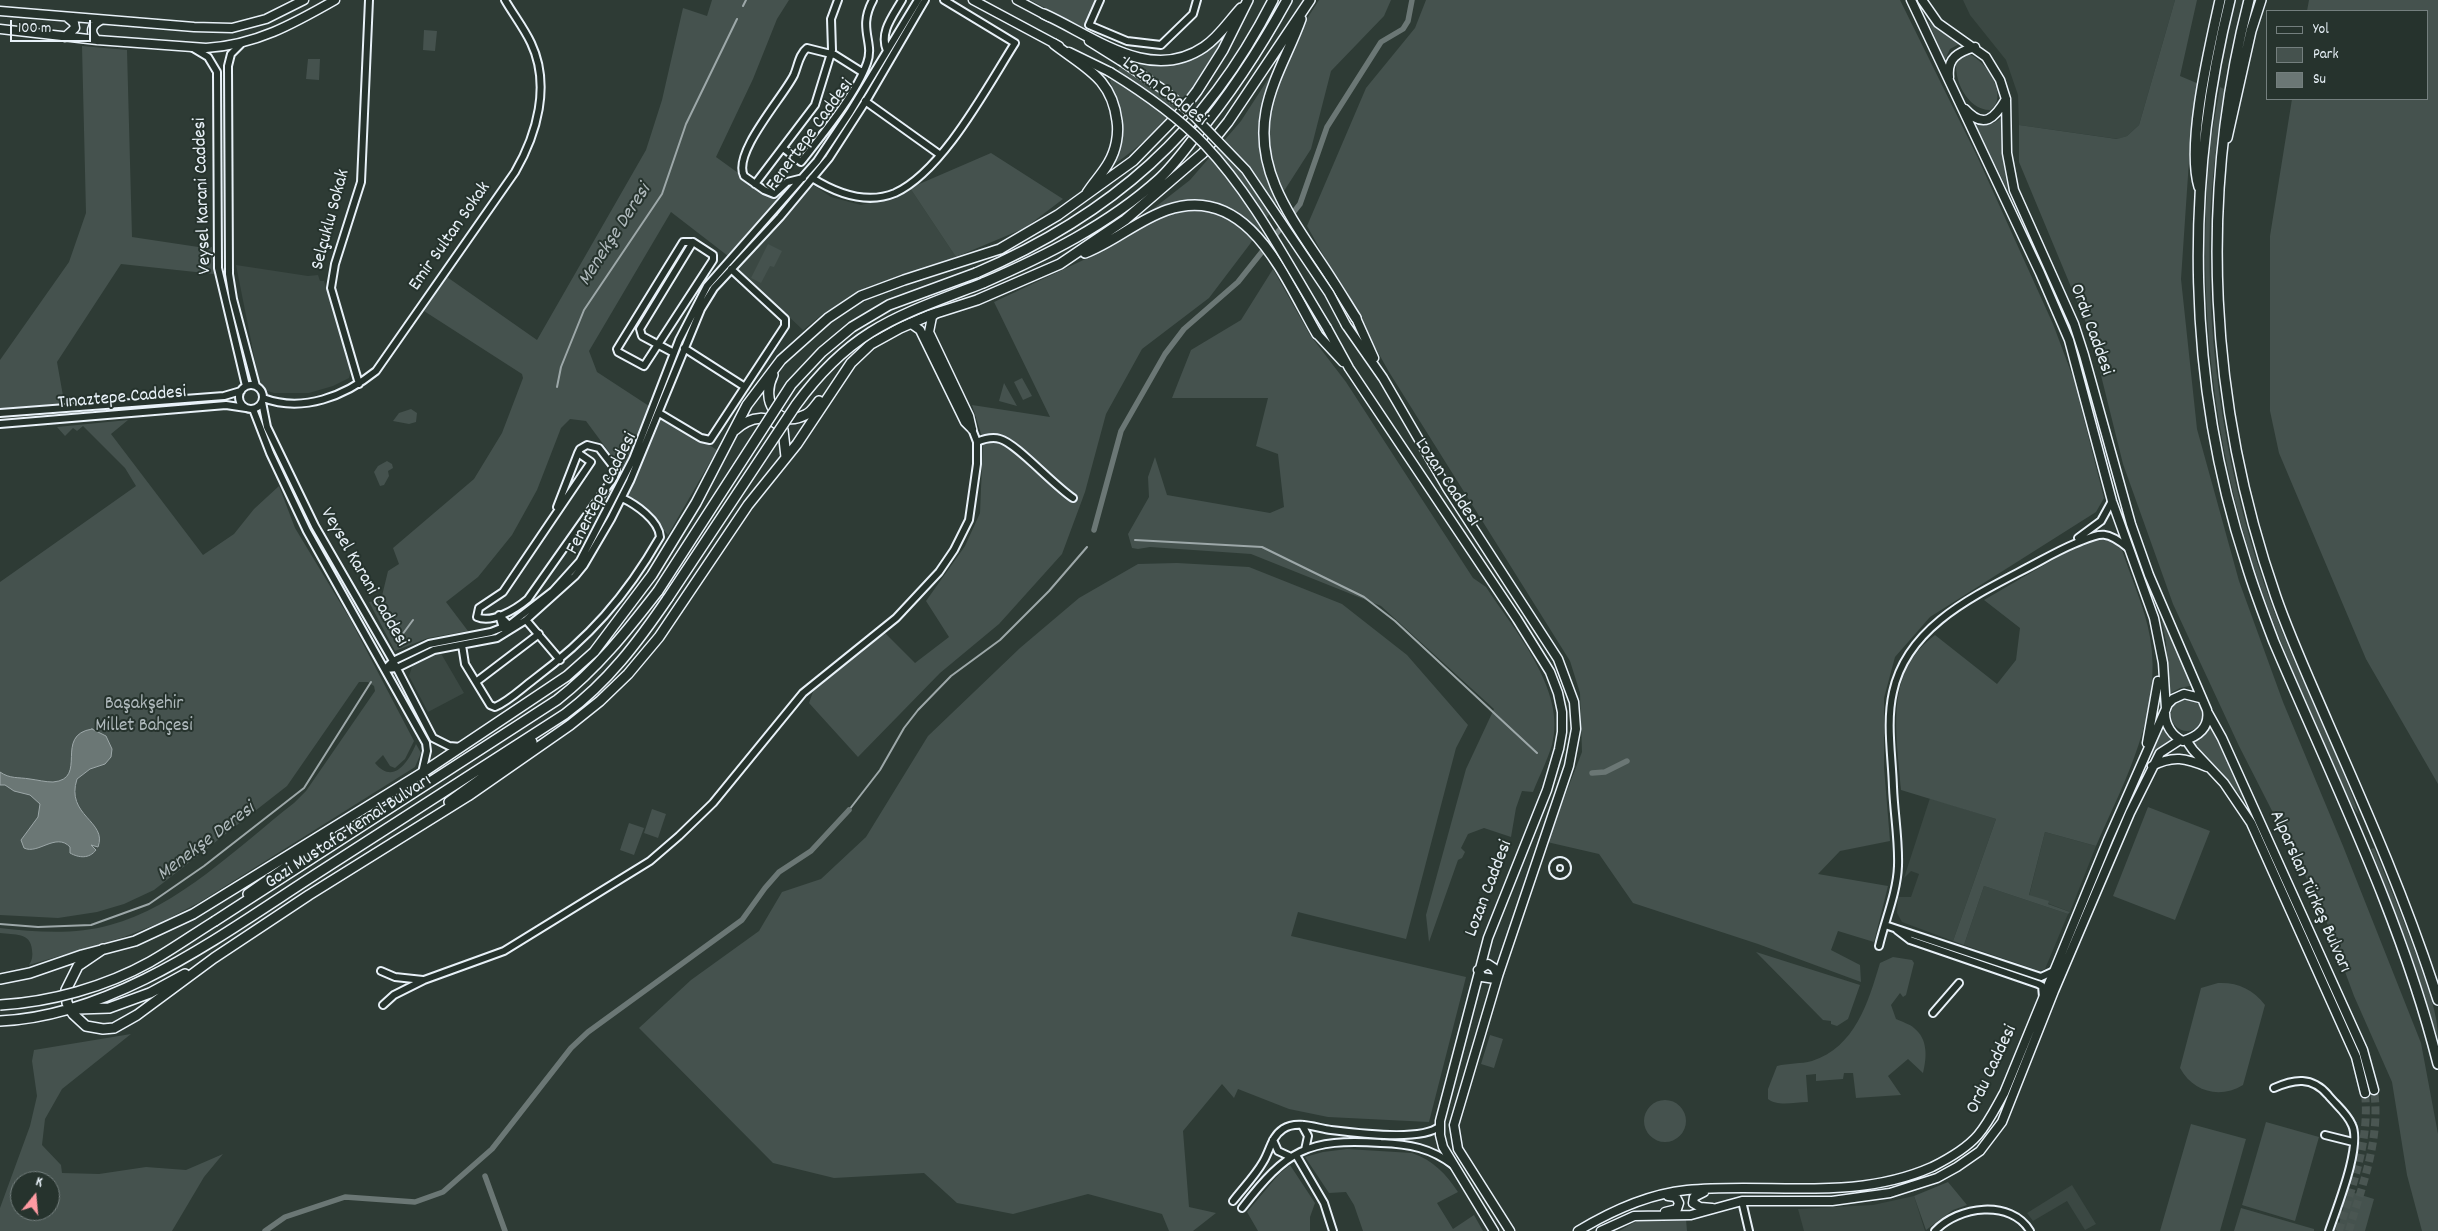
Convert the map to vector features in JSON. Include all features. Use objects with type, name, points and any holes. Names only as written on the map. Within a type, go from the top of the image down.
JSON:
[{"type":"highway","points":[[1044,14],[1122,54],[1141,59],[1170,60],[1183,57],[1205,47],[1218,36],[1248,0]]},
{"type":"highway","points":[[0,979],[30,973],[103,949],[135,941],[193,914],[422,773],[548,691],[594,652],[652,575],[696,502],[747,405],[781,360],[821,324],[861,296],[1000,249],[1036,229],[1084,198],[1133,161],[1181,112],[1214,65],[1248,0]]},
{"type":"highway","name":"Gazi Mustafa Kemal Bulvarı","points":[[0,1005],[40,1001],[108,982],[149,962],[557,700],[596,666],[658,591],[791,385],[822,352],[852,327],[889,305],[976,273],[1032,248],[1081,219],[1155,161],[1190,124],[1224,81],[1273,0]]},
{"type":"highway","name":"Gazi Mustafa Kemal Bulvarı","points":[[0,1021],[70,1010],[150,978],[565,714],[592,694],[635,647],[813,381],[834,358],[870,331],[893,318],[983,283],[1038,259],[1124,206],[1160,178],[1201,130],[1261,48],[1287,0]]},
{"type":"highway","points":[[2200,191],[2195,174],[2195,156],[2207,69],[2220,0]]},
{"type":"highway","points":[[2230,0],[2214,80],[2200,191],[2198,280],[2201,327],[2212,421],[2233,520],[2245,563],[2274,642],[2358,837],[2398,936],[2438,1064]]},
{"type":"highway","points":[[2249,0],[2231,82],[2222,152],[2216,246],[2220,342],[2231,428],[2251,519],[2277,598],[2392,872],[2438,1000]]},
{"type":"highway","points":[[2222,152],[2233,119],[2251,31],[2260,0]]},
{"type":"highway","points":[[1307,4],[1271,93],[1265,118],[1265,148],[1270,177],[1289,215],[1356,318]]},
{"type":"highway","points":[[103,949],[78,966],[72,974],[66,990],[67,1003],[70,1010],[86,1026],[103,1029],[114,1028],[137,1015],[214,958],[468,796],[570,726],[628,674],[659,637],[748,506],[786,457],[851,363],[871,344],[910,323],[936,312],[977,300],[1024,281],[1074,256],[1125,220],[1203,153],[1228,122],[1307,4]]},
{"type":"highway","points":[[1054,44],[1098,77],[1109,91],[1116,110],[1117,140],[1110,160],[1084,198]]},
{"type":"highway","points":[[1074,256],[1087,252],[1160,212],[1175,207],[1197,206],[1230,214],[1254,231],[1268,248],[1317,334]]},
{"type":"highway","points":[[781,360],[769,383],[767,395],[773,410],[781,415],[791,419],[807,415],[833,387]]},
{"type":"highway","points":[[732,433],[751,419],[764,418],[772,420],[783,430],[786,457]]},
{"type":"highway","points":[[409,832],[535,740],[565,714]]},
{"type":"highway","points":[[215,921],[264,881],[422,773]]},
{"type":"highway","points":[[70,1010],[109,1008],[150,993],[214,958]]},
{"type":"main road","points":[[0,11],[68,18],[232,28],[266,19],[304,0]]},
{"type":"main road","points":[[0,29],[97,40],[206,48],[240,45],[271,34],[335,0]]},
{"type":"main road","name":"Lozan Caddesi","points":[[973,0],[1110,72],[1162,107],[1213,154],[1233,178],[1270,231],[1349,368],[1517,618],[1546,665],[1558,693],[1562,712],[1559,750],[1547,790],[1496,915],[1478,970],[1440,1126]]},
{"type":"main road","name":"Lozan Caddesi","points":[[1017,0],[1044,14],[1121,61],[1161,88],[1190,112],[1234,156],[1329,293],[1346,325],[1383,378],[1447,488],[1558,659],[1574,702],[1576,729],[1573,750],[1562,789],[1498,976],[1454,1125],[1458,1149],[1510,1231]]},
{"type":"main road","name":"Ordu Caddesi","points":[[1601,1231],[1626,1219],[1645,1214],[1691,1215],[1742,1201],[1832,1201],[1870,1198],[1937,1178],[1980,1151],[2002,1122],[2112,852],[2152,766],[2160,753],[2183,740],[2167,726],[2161,650],[2152,608],[2112,501],[2081,380],[2063,325],[1910,0]]},
{"type":"main road","name":"Ordu Caddesi","points":[[1922,0],[1938,23],[1975,47],[1992,64],[2000,80],[2006,99],[2007,153],[2014,190],[2076,331],[2131,524],[2204,704]]},
{"type":"main road","points":[[65,37],[75,28],[74,22],[68,18]]},
{"type":"main road","points":[[97,40],[93,36],[92,29],[101,20]]},
{"type":"main road","points":[[1949,81],[1948,68],[1951,60],[1956,54],[1975,47]]},
{"type":"main road","points":[[1960,103],[1971,115],[1987,120],[1994,118],[2006,99]]},
{"type":"main road","points":[[936,312],[932,317],[929,332],[969,416],[972,429]]},
{"type":"main road","points":[[1356,318],[1383,378]]},
{"type":"main road","points":[[910,323],[920,330],[965,422],[972,429]]},
{"type":"main road","points":[[1317,334],[1349,368]]},
{"type":"main road","points":[[2140,769],[2156,705],[2161,650]]},
{"type":"main road","name":"Ordu Caddesi","points":[[1578,1231],[1613,1211],[1656,1196],[1687,1190],[1821,1190],[1863,1187],[1914,1175],[1942,1162],[1969,1144],[1985,1126],[2004,1093],[2108,840],[2165,711],[2178,695],[2189,694],[2204,704]]},
{"type":"main road","points":[[2183,740],[2199,734],[2205,728],[2204,704]]},
{"type":"main road","name":"Alparslan Türkeş Bulvarı","points":[[2204,704],[2222,738],[2363,1050],[2374,1090]]},
{"type":"main road","name":"Alparslan Türkeş Bulvarı","points":[[2183,740],[2211,769],[2234,797],[2251,823],[2356,1057],[2365,1093]]},
{"type":"main road","points":[[2152,766],[2165,759],[2176,757],[2185,758],[2211,769]]},
{"type":"main road","points":[[1488,964],[1494,968],[1498,976],[1487,979],[1478,970],[1488,964]]},
{"type":"main road","points":[[1440,1126],[1443,1147],[1494,1229]]},
{"type":"main road","points":[[1714,1208],[1696,1206],[1693,1203],[1694,1197],[1698,1194],[1721,1190]]},
{"type":"main road","points":[[1645,1214],[1674,1210],[1679,1206],[1676,1198],[1656,1196]]},
{"type":"street","name":"Selçuklu Sokak","points":[[359,384],[331,288],[335,264],[361,182],[369,0]]},
{"type":"street","name":"Emir Sultan Sokak","points":[[263,400],[275,403],[326,400],[359,384],[385,360],[515,172],[531,141],[539,107],[540,74],[532,44],[505,0]]},
{"type":"street","points":[[755,184],[815,104],[833,46],[831,18],[838,0]]},
{"type":"street","points":[[783,148],[801,162],[844,103],[862,72],[868,56],[865,16],[873,0]]},
{"type":"street","points":[[887,51],[884,37],[885,30],[902,0]]},
{"type":"street","name":"Fenertepe Caddesi","points":[[385,669],[393,661],[429,644],[506,626],[553,591],[580,561],[633,459],[674,353],[690,316],[707,286],[803,178],[846,119],[918,0]]},
{"type":"street","name":"Fenertepe Caddesi","points":[[385,669],[397,668],[434,650],[497,638],[526,620],[554,598],[584,565],[622,498],[701,309],[714,288],[780,217],[829,158],[925,0]]},
{"type":"street","points":[[812,178],[827,188],[852,196],[868,198],[884,196],[904,187],[952,139],[1015,43],[944,0]]},
{"type":"street","points":[[1100,0],[1089,25],[1127,42],[1161,45],[1193,14],[1197,0]]},
{"type":"street","name":"Veysel Karani Caddesi","points":[[240,45],[231,54],[228,66],[228,256],[233,299],[256,386]]},
{"type":"street","name":"Veysel Karani Caddesi","points":[[189,47],[208,57],[216,72],[218,268],[246,386]]},
{"type":"street","points":[[803,178],[787,182],[774,194],[744,176],[742,168],[756,130],[794,76],[804,50],[811,48],[831,54],[862,72]]},
{"type":"street","points":[[865,101],[939,154]]},
{"type":"street","points":[[774,212],[780,217]]},
{"type":"street","points":[[683,242],[693,242],[713,254],[713,260],[644,366],[618,352],[617,348],[683,242]]},
{"type":"street","points":[[674,353],[642,336],[640,330],[693,242]]},
{"type":"street","points":[[659,413],[701,438],[710,440],[785,326],[785,319],[731,269]]},
{"type":"street","points":[[684,348],[744,387]]},
{"type":"street","points":[[246,386],[256,386],[262,391],[263,400],[253,409],[246,408],[239,399],[241,391],[246,386]]},
{"type":"street","name":"Tınaztepe Caddesi","points":[[0,413],[224,396],[241,391]]},
{"type":"street","name":"Veysel Karani Caddesi","points":[[263,400],[267,427],[311,518],[397,668],[434,738],[449,746],[463,747]]},
{"type":"street","name":"Tınaztepe Caddesi","points":[[0,424],[226,405],[246,408]]},
{"type":"street","name":"Veysel Karani Caddesi","points":[[253,409],[270,453],[307,531],[426,743],[427,751],[422,773]]},
{"type":"street","points":[[383,1005],[394,995],[424,980],[504,951],[650,861],[713,803],[802,693],[896,618],[939,572],[954,550],[969,520],[977,464],[977,442],[972,429]]},
{"type":"street","points":[[977,442],[992,438],[1009,443],[1060,490],[1074,498]]},
{"type":"street","points":[[555,516],[578,453],[587,445],[599,448],[616,470],[614,477],[532,595],[522,605],[484,620],[476,614],[479,608],[503,592],[555,516],[591,462],[578,453]]},
{"type":"street","points":[[462,646],[464,664],[490,705],[495,707],[560,660],[600,623],[623,597],[660,537],[657,526],[638,507],[622,498]]},
{"type":"street","points":[[2065,548],[2100,521],[2112,501]]},
{"type":"street","points":[[1879,946],[1898,866],[1890,719],[1893,692],[1897,678],[1917,645],[1943,617],[1966,601],[2086,537],[2101,534],[2114,538],[2128,548]]},
{"type":"street","points":[[500,615],[506,626]]},
{"type":"street","points":[[526,620],[560,660]]},
{"type":"street","points":[[476,682],[539,634]]},
{"type":"street","points":[[1885,925],[2041,977],[2055,970]]},
{"type":"street","points":[[1896,929],[1910,940],[2038,984],[2043,990],[2043,998]]},
{"type":"street","points":[[381,971],[395,978],[424,980]]},
{"type":"street","points":[[1933,1013],[1960,983]]},
{"type":"street","points":[[2274,1088],[2300,1079],[2314,1084],[2325,1091],[2350,1121],[2354,1133],[2353,1142],[2355,1150],[2329,1231]]},
{"type":"street","points":[[1233,1201],[1263,1162],[1273,1140],[1283,1129],[1302,1125],[1339,1131],[1394,1134],[1426,1133],[1440,1126]]},
{"type":"street","points":[[1302,1125],[1308,1136],[1305,1150]]},
{"type":"street","points":[[2325,1136],[2353,1142]]},
{"type":"street","points":[[1273,1140],[1278,1151],[1294,1156],[1324,1203],[1333,1231]]},
{"type":"street","points":[[1242,1208],[1270,1173],[1305,1150],[1334,1141],[1407,1144],[1430,1150],[1454,1166]]},
{"type":"street","points":[[1742,1201],[1749,1231]]},
{"type":"street","points":[[1935,1231],[1952,1217],[1982,1210],[2004,1212],[2017,1216],[2030,1231]]},
{"type":"shaded area","points":[[1963,0],[2175,0],[2139,125],[2127,136],[2118,139],[2019,125],[2018,95],[2006,60],[1970,15]]},
{"type":"shaded area","points":[[812,184],[831,197],[861,205],[891,198],[910,188],[956,257],[892,279],[824,313],[803,330],[737,268]]},
{"type":"shaded area","points":[[236,265],[308,276],[318,275],[320,281],[324,281],[351,370],[349,378],[333,386],[309,393],[274,393],[264,390],[259,381]]},
{"type":"shaded area","points":[[439,650],[464,693],[428,712],[409,676],[414,661]]},
{"type":"shaded area","points":[[1930,798],[1996,819],[1953,941],[1902,922],[1897,913],[1898,897],[1911,897],[1919,874],[1911,871],[1904,878]]},
{"type":"shaded area","points":[[2045,832],[2096,846],[2070,912],[2029,896]]},
{"type":"shaded area","points":[[1984,886],[2068,914],[2045,969],[2040,971],[1964,945]]},
{"type":"shaded area","points":[[2072,1185],[2096,1224],[2085,1230],[2067,1201],[2033,1221],[2027,1213]]},
{"type":"shaded area","points":[[1914,1196],[1925,1231],[1804,1231],[1798,1209],[1873,1205]]},
{"type":"green space","points":[[712,0],[789,0],[777,19],[753,79],[716,157],[777,201],[728,256],[671,212],[589,351],[597,372],[649,406],[623,471],[586,421],[570,419],[561,428],[537,490],[512,535],[478,577],[446,602],[468,631],[428,638],[395,651],[369,602],[381,600],[388,571],[399,564],[393,548],[474,479],[502,433],[523,378],[522,374],[424,311],[447,277],[537,340],[646,150],[662,100],[683,8],[707,16]]},
{"type":"green space","points":[[1030,0],[1098,0],[1084,28]]},
{"type":"green space","points":[[1319,0],[1391,0],[1384,16],[1331,71],[1311,149],[1250,244],[1209,298],[1142,349],[1106,414],[1085,492],[1062,554],[999,624],[940,673],[858,757],[809,703],[814,689],[884,632],[915,663],[949,637],[926,601],[965,546],[980,513],[983,440],[972,405],[1050,417],[994,302],[1094,255],[1190,180],[1241,121]]},
{"type":"green space","points":[[1426,0],[1900,0],[1977,156],[2053,324],[2074,380],[2104,498],[2096,512],[1930,617],[1895,657],[1884,698],[1884,767],[1890,841],[1840,851],[1818,874],[1888,886],[1874,942],[1838,931],[1831,950],[1860,965],[1861,982],[1758,944],[1633,903],[1599,854],[1547,842],[1582,752],[1580,693],[1570,661],[1389,372],[1307,226],[1366,88],[1415,28]]},
{"type":"green space","points":[[2175,0],[2197,0],[2180,76],[2199,84],[2190,146],[2181,279],[2197,429],[2239,581],[2283,702],[2343,846],[2421,1043],[2438,1134],[2438,1231],[2422,1231],[2407,1175],[2392,1082],[2354,996],[2321,907],[2239,746],[2173,604],[2123,464],[2091,335],[2019,162],[2019,125],[2117,139],[2127,136],[2139,125]]},
{"type":"green space","points":[[2309,0],[2438,0],[2438,784],[2366,659],[2279,453],[2270,411],[2270,236],[2292,100],[2428,100],[2428,10],[2307,10]]},
{"type":"green space","points":[[1928,21],[1961,43],[1950,49],[1945,60]]},
{"type":"green space","points":[[424,30],[437,31],[435,51],[423,50]]},
{"type":"green space","points":[[1223,37],[1201,75],[1177,108],[1148,138],[1113,165],[1121,141],[1122,123],[1121,114],[1110,81],[1127,58],[1155,63],[1178,61],[1200,53]]},
{"type":"green space","points":[[82,46],[127,50],[132,237],[205,248],[212,247],[214,274],[121,264],[57,362],[65,407],[0,411],[0,360],[69,262],[86,213]]},
{"type":"green space","points":[[1966,53],[1980,62],[1993,78],[1998,96],[1996,104],[1990,110],[1974,105],[1963,92],[1959,83],[1956,66],[1957,58]]},
{"type":"green space","points":[[308,59],[320,59],[319,80],[306,79]]},
{"type":"green space","points":[[2220,87],[2224,89],[2212,187],[2210,269],[2216,367],[2232,464],[2256,559],[2272,606],[2339,762],[2359,815],[2351,804],[2314,721],[2268,609],[2242,529],[2220,425],[2207,319],[2205,265],[2209,159]]},
{"type":"green space","points":[[2003,117],[2002,154],[2008,191],[1973,120],[1994,123]]},
{"type":"green space","points":[[991,153],[1063,199],[1025,228],[956,257],[910,188]]},
{"type":"green space","points":[[768,244],[782,251],[774,267],[770,266],[761,283],[751,278]]},
{"type":"green space","points":[[1273,269],[1310,335],[1346,382],[1473,578],[1486,587],[1523,641],[1545,682],[1552,703],[1555,724],[1552,745],[1533,792],[1522,791],[1516,808],[1511,837],[1484,828],[1468,834],[1461,848],[1465,852],[1462,858],[1458,860],[1429,942],[1426,915],[1466,769],[1494,709],[1381,606],[1251,554],[1150,547],[1138,549],[1132,548],[1128,534],[1149,497],[1148,477],[1155,457],[1167,495],[1270,513],[1284,507],[1278,454],[1256,446],[1268,398],[1172,398],[1191,350],[1241,320]]},
{"type":"green space","points":[[1022,378],[1032,396],[1023,400],[1014,382]]},
{"type":"green space","points":[[1004,383],[1017,406],[999,401]]},
{"type":"green space","points":[[411,409],[417,413],[416,422],[409,424],[393,421],[399,413]]},
{"type":"green space","points":[[663,415],[717,450],[668,535],[642,507],[627,498]]},
{"type":"green space","name":"Başakşehir Millet Bahçesi","points":[[128,420],[111,434],[203,555],[234,534],[254,509],[279,486],[295,528],[350,619],[414,741],[405,759],[395,768],[390,766],[383,755],[375,763],[388,772],[394,772],[409,758],[416,744],[421,753],[415,767],[200,902],[162,922],[124,937],[29,965],[32,960],[32,954],[29,940],[21,936],[0,933],[0,928],[55,932],[97,928],[135,917],[183,890],[230,856],[306,791],[375,691],[374,686],[368,682],[359,682],[287,786],[154,890],[124,904],[97,912],[58,918],[0,915],[0,582],[136,486],[125,468],[83,426],[77,431],[73,428],[65,436],[57,427]]},
{"type":"green space","points":[[387,461],[392,464],[393,468],[388,471],[389,476],[384,485],[380,486],[374,472],[378,466]]},
{"type":"green space","points":[[2099,537],[2112,541],[2122,550],[2148,626],[2153,665],[2151,692],[2139,744],[2096,846],[2045,832],[2029,895],[2049,901],[2048,904],[2070,912],[2068,914],[1984,886],[1964,945],[1953,941],[1996,819],[1901,790],[1896,727],[1900,686],[1907,668],[1918,650],[1935,635],[1997,684],[2016,660],[2020,628],[1984,600],[2087,540]]},
{"type":"green space","points":[[1177,563],[1249,567],[1342,604],[1407,655],[1468,725],[1456,748],[1406,939],[1298,912],[1291,936],[1466,977],[1429,1122],[1328,1117],[1289,1109],[1238,1089],[1234,1098],[1222,1084],[1183,1131],[1189,1207],[1216,1213],[1193,1231],[1169,1231],[1162,1214],[1088,1194],[1013,1214],[957,1203],[924,1173],[834,1178],[773,1163],[639,1028],[691,980],[759,931],[782,892],[821,879],[866,837],[928,736],[1020,648],[1079,598],[1138,564]]},
{"type":"green space","points":[[2159,606],[2194,685],[2180,688],[2169,694],[2166,642]]},
{"type":"green space","points":[[2187,699],[2193,700],[2198,704],[2202,709],[2202,721],[2198,726],[2193,730],[2187,731],[2181,730],[2176,726],[2172,721],[2171,715],[2172,709],[2176,704],[2181,700]]},
{"type":"green space","points":[[2162,725],[2175,740],[2151,756]]},
{"type":"green space","points":[[2212,726],[2249,806],[2221,772],[2190,743],[2201,739]]},
{"type":"green space","points":[[2148,807],[2210,831],[2175,920],[2113,896]]},
{"type":"green space","points":[[652,809],[666,814],[658,838],[644,833]]},
{"type":"green space","points":[[629,823],[644,828],[634,855],[620,850]]},
{"type":"green space","points":[[2374,848],[2420,965],[2434,1011],[2438,1039],[2407,943],[2371,849]]},
{"type":"green space","points":[[1756,952],[1860,985],[1848,1019],[1837,1026],[1831,1024],[1831,1021],[1823,1020]]},
{"type":"green space","points":[[1893,957],[1912,960],[1914,963],[1906,995],[1903,997],[1900,993],[1891,1005],[1896,1019],[1908,1024],[1919,1032],[1922,1037],[1926,1055],[1923,1073],[1908,1059],[1888,1076],[1901,1095],[1856,1098],[1853,1073],[1844,1073],[1843,1079],[1816,1081],[1816,1074],[1806,1075],[1808,1102],[1777,1103],[1768,1099],[1768,1089],[1777,1066],[1812,1061],[1827,1054],[1849,1034],[1865,1008],[1880,963]]},
{"type":"green space","points":[[2218,983],[2238,985],[2250,991],[2265,1005],[2243,1085],[2225,1092],[2208,1091],[2200,1088],[2185,1076],[2180,1068],[2201,988]]},
{"type":"green space","points":[[131,1034],[62,1089],[45,1119],[42,1145],[61,1165],[62,1173],[99,1174],[146,1167],[186,1170],[223,1154],[204,1177],[172,1231],[0,1231],[0,1208],[10,1181],[10,1221],[60,1221],[60,1171],[14,1171],[30,1126],[37,1096],[32,1061],[34,1050]]},
{"type":"green space","points":[[1490,1035],[1503,1039],[1494,1068],[1481,1064]]},
{"type":"green space","points":[[1661,1100],[1669,1100],[1680,1106],[1686,1121],[1680,1136],[1669,1142],[1661,1142],[1650,1136],[1644,1125],[1644,1117],[1650,1106]]},
{"type":"green space","points":[[2266,1122],[2319,1137],[2295,1221],[2242,1205]]},
{"type":"green space","points":[[2191,1124],[2246,1139],[2220,1231],[2160,1231]]},
{"type":"green space","points":[[1347,1149],[1412,1153],[1420,1156],[1444,1174],[1458,1192],[1437,1203],[1453,1229],[1474,1215],[1483,1231],[1363,1231],[1354,1205],[1346,1192],[1329,1193],[1305,1157],[1323,1152]]},
{"type":"green space","points":[[1290,1165],[1315,1203],[1310,1217],[1310,1231],[1258,1231],[1247,1212],[1279,1174]]},
{"type":"green space","points":[[1948,1182],[1967,1205],[1953,1210],[1926,1230],[1914,1196]]},
{"type":"green space","points":[[2348,1191],[2374,1199],[2365,1231],[2337,1231]]},
{"type":"green space","points":[[2241,1208],[2314,1229],[2314,1231],[2234,1231]]},
{"type":"green space","points":[[1644,1217],[1686,1219],[1687,1231],[1619,1231]]},
{"type":"water","points":[[92,729],[106,736],[112,749],[111,757],[105,764],[90,769],[77,779],[75,791],[81,810],[97,831],[99,838],[98,847],[91,845],[96,850],[84,857],[70,853],[70,847],[65,843],[59,842],[35,849],[24,848],[21,840],[38,817],[40,804],[30,795],[14,791],[5,785],[0,785],[0,772],[11,777],[47,782],[63,779],[69,773],[75,739],[81,733]]},
{"type":"waterway","name":"Menekşe Deresi","points":[[743,6],[746,0]]},
{"type":"waterway","points":[[1094,530],[1121,431],[1165,354],[1184,329],[1238,282],[1300,204],[1327,127],[1381,42],[1403,29],[1408,21],[1412,0]]},
{"type":"waterway","name":"Menekşe Deresi","points":[[557,387],[561,367],[584,310],[662,194],[686,124],[737,19]]},
{"type":"waterway","points":[[1135,540],[1262,547],[1364,597],[1395,621],[1537,753]]},
{"type":"waterway","points":[[849,810],[880,770],[904,728],[918,710],[951,676],[1000,640],[1049,591],[1087,547]]},
{"type":"waterway","name":"Menekşe Deresi","points":[[402,635],[413,620]]},
{"type":"waterway","name":"Menekşe Deresi","points":[[0,924],[38,927],[91,925],[149,904],[204,866],[304,788],[371,682]]},
{"type":"waterway","points":[[1592,773],[1605,772],[1627,761]]},
{"type":"waterway","points":[[265,1231],[285,1217],[345,1197],[415,1202],[443,1192],[492,1149],[571,1048],[588,1032],[742,920],[779,872],[811,851],[849,810]]},
{"type":"waterway","points":[[485,1176],[505,1231]]},
{"type":"tunnel","points":[[2349,1231],[2373,1144],[2375,1126],[2374,1090]]},
{"type":"tunnel","points":[[2339,1231],[2359,1163],[2365,1128],[2365,1093]]}]
